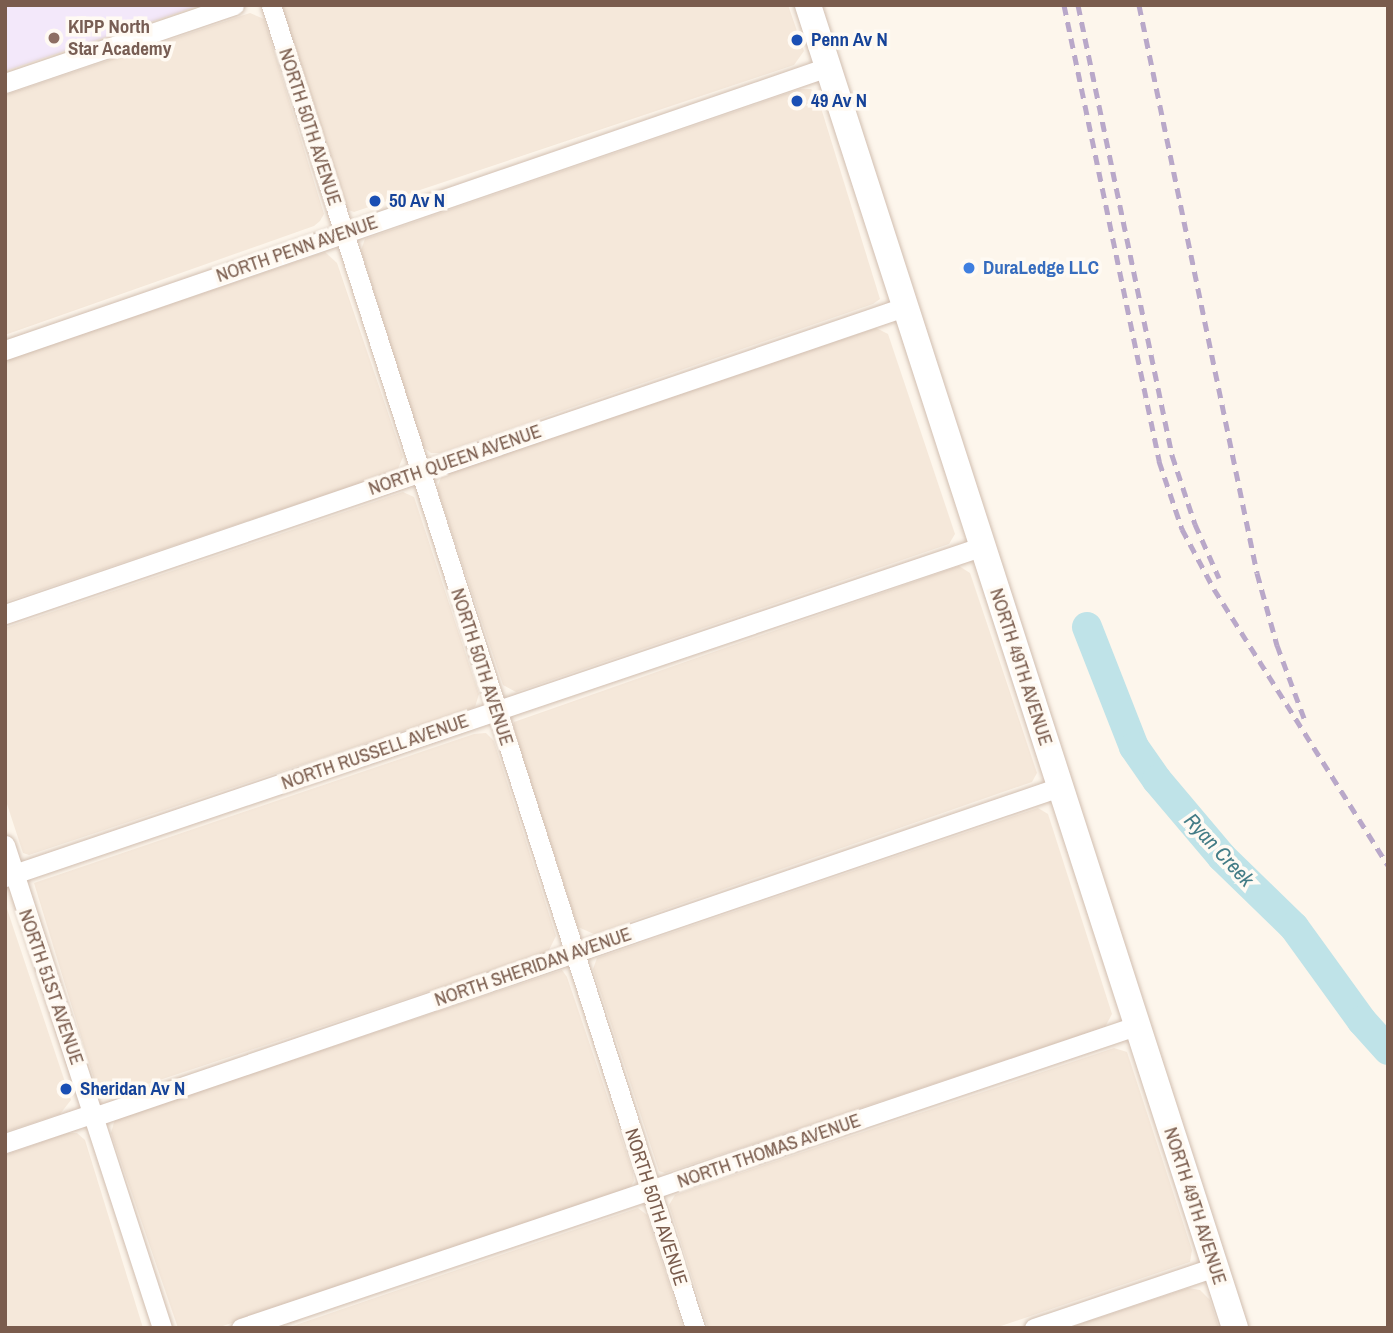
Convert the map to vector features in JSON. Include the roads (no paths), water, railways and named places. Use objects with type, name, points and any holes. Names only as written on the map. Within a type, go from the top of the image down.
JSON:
[{"type":"street","points":[[5,83],[234,5]]},
{"type":"street","name":"NORTH 50TH AVENUE","points":[[271,5],[695,1328]]},
{"type":"street","name":"NORTH 49TH AVENUE","points":[[808,5],[1235,1328]]},
{"type":"street","name":"NORTH PENN AVENUE","points":[[5,350],[828,67]]},
{"type":"street","name":"NORTH QUEEN AVENUE","points":[[5,614],[904,307]]},
{"type":"street","name":"NORTH RUSSELL AVENUE","points":[[9,876],[983,546]]},
{"type":"street","name":"NORTH SHERIDAN AVENUE","points":[[5,1143],[94,1113],[99,1115],[1060,787]]},
{"type":"street","name":"NORTH 51ST AVENUE","points":[[5,845],[9,876],[94,1113],[162,1328]]},
{"type":"street","name":"NORTH THOMAS AVENUE","points":[[241,1328],[1136,1026]]},
{"type":"street","points":[[1034,1328],[1215,1267]]},
{"type":"waterway","name":"Ryan Creek","points":[[1087,627],[1134,747],[1157,780],[1222,857],[1294,927],[1362,1021],[1388,1050]]},
{"type":"railway","points":[[1064,5],[1159,461],[1182,529],[1214,589],[1388,865]]},
{"type":"railway","points":[[1078,5],[1172,455],[1195,524],[1219,578]]},
{"type":"railway","points":[[1139,5],[1257,573],[1277,645],[1304,718]]},
{"type":"place","name":"KIPP North Star Academy","points":[[54,38]]},
{"type":"place","name":"Penn Av N","points":[[797,40]]},
{"type":"place","name":"49 Av N","points":[[797,101]]},
{"type":"place","name":"50 Av N","points":[[375,201]]},
{"type":"place","name":"DuraLedge LLC","points":[[969,268]]},
{"type":"place","name":"Sheridan Av N","points":[[66,1089]]}]
